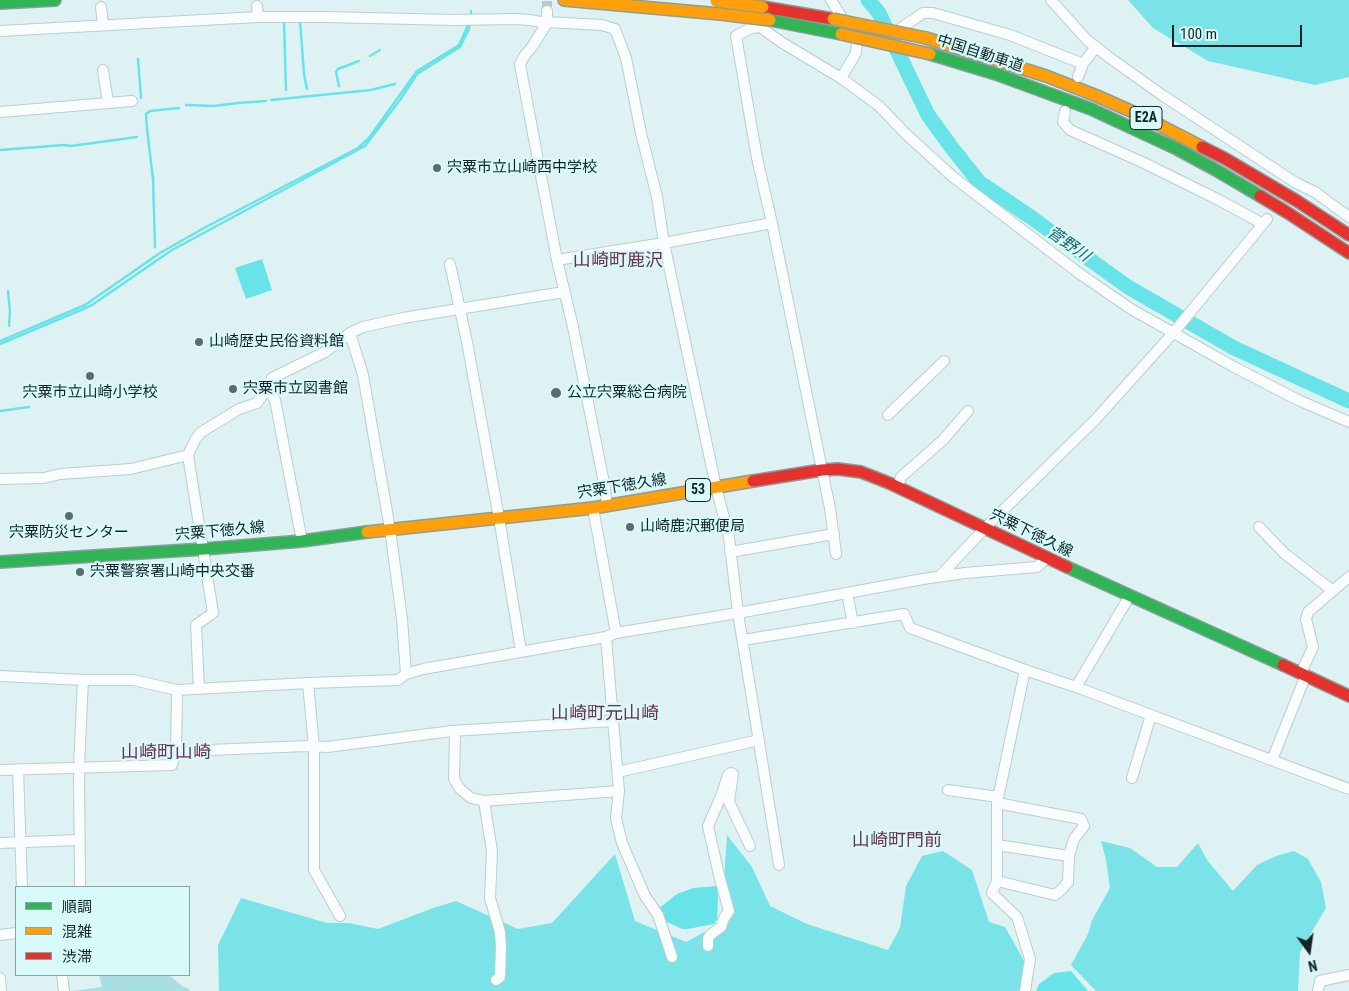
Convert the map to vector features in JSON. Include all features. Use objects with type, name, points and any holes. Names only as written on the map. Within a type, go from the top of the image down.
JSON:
[{"type":"main road","points":[[0,3],[55,0]]},
{"type":"main road","name":"中国自動車道","points":[[564,0],[770,20],[930,54],[996,74],[1091,109],[1177,149],[1288,213],[1349,253]]},
{"type":"main road","name":"中国自動車道","points":[[712,0],[862,24],[926,38],[1046,76],[1142,116],[1224,158],[1297,201],[1349,235]]},
{"type":"main road","name":"宍粟下徳久線","points":[[0,562],[204,549],[593,508],[822,470],[838,469],[861,472],[898,487],[1047,558],[1349,696]]},
{"type":"street","points":[[735,0],[760,27],[781,42],[841,78],[879,106],[953,177],[1080,274],[1131,309],[1234,366],[1298,400],[1349,422]]},
{"type":"street","points":[[831,0],[857,42],[856,53],[841,78]]},
{"type":"street","points":[[1051,0],[1086,40],[1096,48],[1293,186],[1315,192],[1349,217]]},
{"type":"street","points":[[257,6],[258,17]]},
{"type":"street","points":[[101,7],[103,25]]},
{"type":"street","points":[[547,11],[547,23],[520,64],[557,260],[573,327],[607,505]]},
{"type":"street","points":[[901,28],[923,13],[933,13],[1010,36],[1083,64]]},
{"type":"street","points":[[0,31],[258,17],[515,19],[547,23],[602,25],[615,29],[626,58],[641,133],[657,197],[664,243],[716,488],[729,537],[738,613],[779,864]]},
{"type":"street","points":[[760,27],[751,28],[736,36],[757,158],[822,470],[836,554]]},
{"type":"street","points":[[1078,77],[1083,64],[1096,48]]},
{"type":"street","points":[[103,70],[108,103]]},
{"type":"street","points":[[0,112],[132,101]]},
{"type":"street","points":[[940,576],[985,528],[1096,419],[1174,332],[1265,222],[1142,162],[1070,130],[1063,122],[1064,112]]},
{"type":"street","points":[[557,260],[772,223]]},
{"type":"street","points":[[450,264],[467,342],[500,518],[521,651]]},
{"type":"street","points":[[199,689],[196,625],[213,613],[188,455],[200,433],[238,409],[257,403],[272,378],[325,352],[350,333],[363,327],[388,321],[564,292]]},
{"type":"street","points":[[350,333],[363,375],[390,529],[402,619],[406,674]]},
{"type":"street","points":[[888,414],[944,362]]},
{"type":"street","points":[[267,389],[275,400],[302,540]]},
{"type":"street","points":[[898,487],[901,477],[944,440],[968,411]]},
{"type":"street","points":[[0,480],[44,478],[60,474],[131,469],[188,455]]},
{"type":"street","points":[[593,508],[616,633]]},
{"type":"street","points":[[1258,527],[1284,553],[1333,590]]},
{"type":"street","points":[[730,552],[834,534]]},
{"type":"street","points":[[0,676],[83,680],[133,680],[177,690],[398,680],[406,674],[423,668],[606,637],[616,633],[940,576],[1037,567],[1047,558]]},
{"type":"street","points":[[1272,760],[1313,647],[1306,619],[1308,612],[1349,577]]},
{"type":"street","points":[[847,593],[853,623]]},
{"type":"street","points":[[1076,686],[1129,596]]},
{"type":"street","points":[[743,640],[904,614],[910,628],[1025,670],[1076,686],[1349,790]]},
{"type":"street","points":[[606,637],[619,790],[616,818],[622,843],[646,896],[658,915],[672,956]]},
{"type":"street","points":[[1025,670],[998,800],[997,881],[992,893],[1017,917],[1030,959],[1025,991]]},
{"type":"street","points":[[80,886],[79,767],[83,680]]},
{"type":"street","points":[[308,683],[314,747],[314,870],[340,916]]},
{"type":"street","points":[[0,770],[172,765],[176,754],[177,690]]},
{"type":"street","points":[[1132,778],[1151,715]]},
{"type":"street","points":[[176,754],[208,750],[307,746],[327,747],[455,731],[613,721]]},
{"type":"street","points":[[455,731],[454,779],[460,789],[470,798],[484,801],[619,790]]},
{"type":"street","points":[[618,772],[759,740]]},
{"type":"street","points":[[18,769],[22,886]]},
{"type":"street","points":[[708,946],[710,935],[721,927],[729,911],[708,826],[722,794],[728,774],[731,772],[734,774],[729,802],[750,846]]},
{"type":"street","points":[[948,790],[1082,819],[1084,826],[1074,840],[1069,856],[1068,882],[1055,895],[997,881]]},
{"type":"street","points":[[484,801],[492,851],[490,898],[500,932],[500,977],[496,980]]},
{"type":"street","points":[[0,843],[79,840]]},
{"type":"street","points":[[997,845],[1069,856]]},
{"type":"street","points":[[0,935],[15,933]]},
{"type":"street","points":[[1318,991],[1320,981],[1349,975]]},
{"type":"street","points":[[62,976],[64,991]]},
{"type":"street","points":[[0,978],[1,991]]},
{"type":"shaded area","points":[[1128,0],[1349,0],[1349,77],[1315,85],[1208,61],[1153,28]]},
{"type":"shaded area","points":[[262,259],[272,290],[246,299],[235,268]]},
{"type":"shaded area","points":[[727,835],[752,867],[770,906],[807,924],[888,950],[900,928],[906,886],[922,856],[943,851],[972,870],[989,922],[1005,927],[1030,971],[1028,991],[219,991],[218,945],[241,898],[327,923],[349,923],[378,929],[456,901],[518,929],[552,923],[615,854],[635,921],[686,942],[721,923]]},
{"type":"shaded area","points":[[1101,841],[1130,848],[1157,867],[1177,867],[1198,843],[1207,860],[1233,891],[1257,865],[1276,856],[1294,851],[1308,859],[1321,882],[1326,908],[1300,952],[1298,991],[1096,991],[1071,965],[1088,934],[1092,920],[1110,888]]},
{"type":"shaded area","points":[[717,886],[717,919],[714,924],[682,929],[667,922],[658,909],[677,894],[693,888]]},
{"type":"shaded area","points":[[1071,971],[1088,991],[1036,991],[1039,984],[1054,973]]},
{"type":"shaded area","points":[[99,976],[170,976],[190,991],[72,991],[102,987]]},
{"type":"waterway","name":"菅野川","points":[[868,0],[879,13],[928,115],[979,182],[1128,287],[1234,348],[1349,401]]},
{"type":"waterway","points":[[471,11],[471,17]]},
{"type":"waterway","points":[[300,20],[307,89]]},
{"type":"waterway","points":[[284,21],[286,90]]},
{"type":"waterway","points":[[0,344],[92,305],[172,250],[365,146],[417,74],[460,47],[471,22]]},
{"type":"waterway","points":[[0,341],[85,305],[160,253],[358,148],[369,138],[417,71],[459,45],[469,23]]},
{"type":"waterway","points":[[370,56],[380,50]]},
{"type":"waterway","points":[[138,59],[141,98]]},
{"type":"waterway","points":[[339,86],[336,72],[338,69],[359,61]]},
{"type":"waterway","points":[[271,100],[371,90],[395,84]]},
{"type":"waterway","points":[[186,105],[214,106],[266,101]]},
{"type":"waterway","points":[[155,247],[153,179],[146,114],[150,111],[179,108]]},
{"type":"waterway","points":[[0,150],[71,146],[137,137]]},
{"type":"waterway","points":[[8,291],[9,326]]},
{"type":"waterway","points":[[0,411],[29,407]]},
{"type":"tunnel","points":[[547,0],[547,11]]},
{"type":"traffic: fast","points":[[0,3],[55,0]]},
{"type":"traffic: fast","points":[[770,20],[841,34]]},
{"type":"traffic: fast","points":[[930,54],[996,74],[1091,109],[1177,149],[1260,196]]},
{"type":"traffic: fast","points":[[0,562],[302,541],[367,532]]},
{"type":"traffic: fast","points":[[1067,567],[1283,665]]},
{"type":"traffic: slow","points":[[564,0],[720,14]]},
{"type":"traffic: slow","points":[[716,1],[763,7]]},
{"type":"traffic: slow","points":[[720,14],[770,20]]},
{"type":"traffic: slow","points":[[833,19],[926,38]]},
{"type":"traffic: slow","points":[[841,34],[930,54]]},
{"type":"traffic: slow","points":[[926,38],[1046,76],[1097,96],[1142,116],[1202,147]]},
{"type":"traffic: slow","points":[[367,532],[593,508],[753,481]]},
{"type":"traffic: jam","points":[[763,7],[833,19]]},
{"type":"traffic: jam","points":[[1202,147],[1297,201],[1349,235]]},
{"type":"traffic: jam","points":[[1260,196],[1349,253]]},
{"type":"traffic: jam","points":[[753,481],[822,470],[838,469],[861,472],[889,483],[1067,567]]},
{"type":"traffic: jam","points":[[1283,665],[1349,696]]},
{"type":"place","name":"宍粟市立山崎西中学校","points":[[437,168]]},
{"type":"place","name":"山崎歴史民俗資料館","points":[[199,342]]},
{"type":"place","name":"宍粟市立山崎小学校","points":[[90,376]]},
{"type":"place","name":"宍粟市立図書館","points":[[233,389]]},
{"type":"place","name":"公立宍粟総合病院","points":[[556,393]]},
{"type":"place","name":"宍粟防災センター","points":[[69,516]]},
{"type":"place","name":"山崎鹿沢郵便局","points":[[630,527]]},
{"type":"place","name":"宍粟警察署山崎中央交番","points":[[80,572]]},
{"type":"district","name":"山崎町鹿沢","points":[[618,261]]},
{"type":"district","name":"山崎町元山崎","points":[[605,714]]},
{"type":"district","name":"山崎町山崎","points":[[166,753]]},
{"type":"district","name":"山崎町門前","points":[[897,841]]}]
